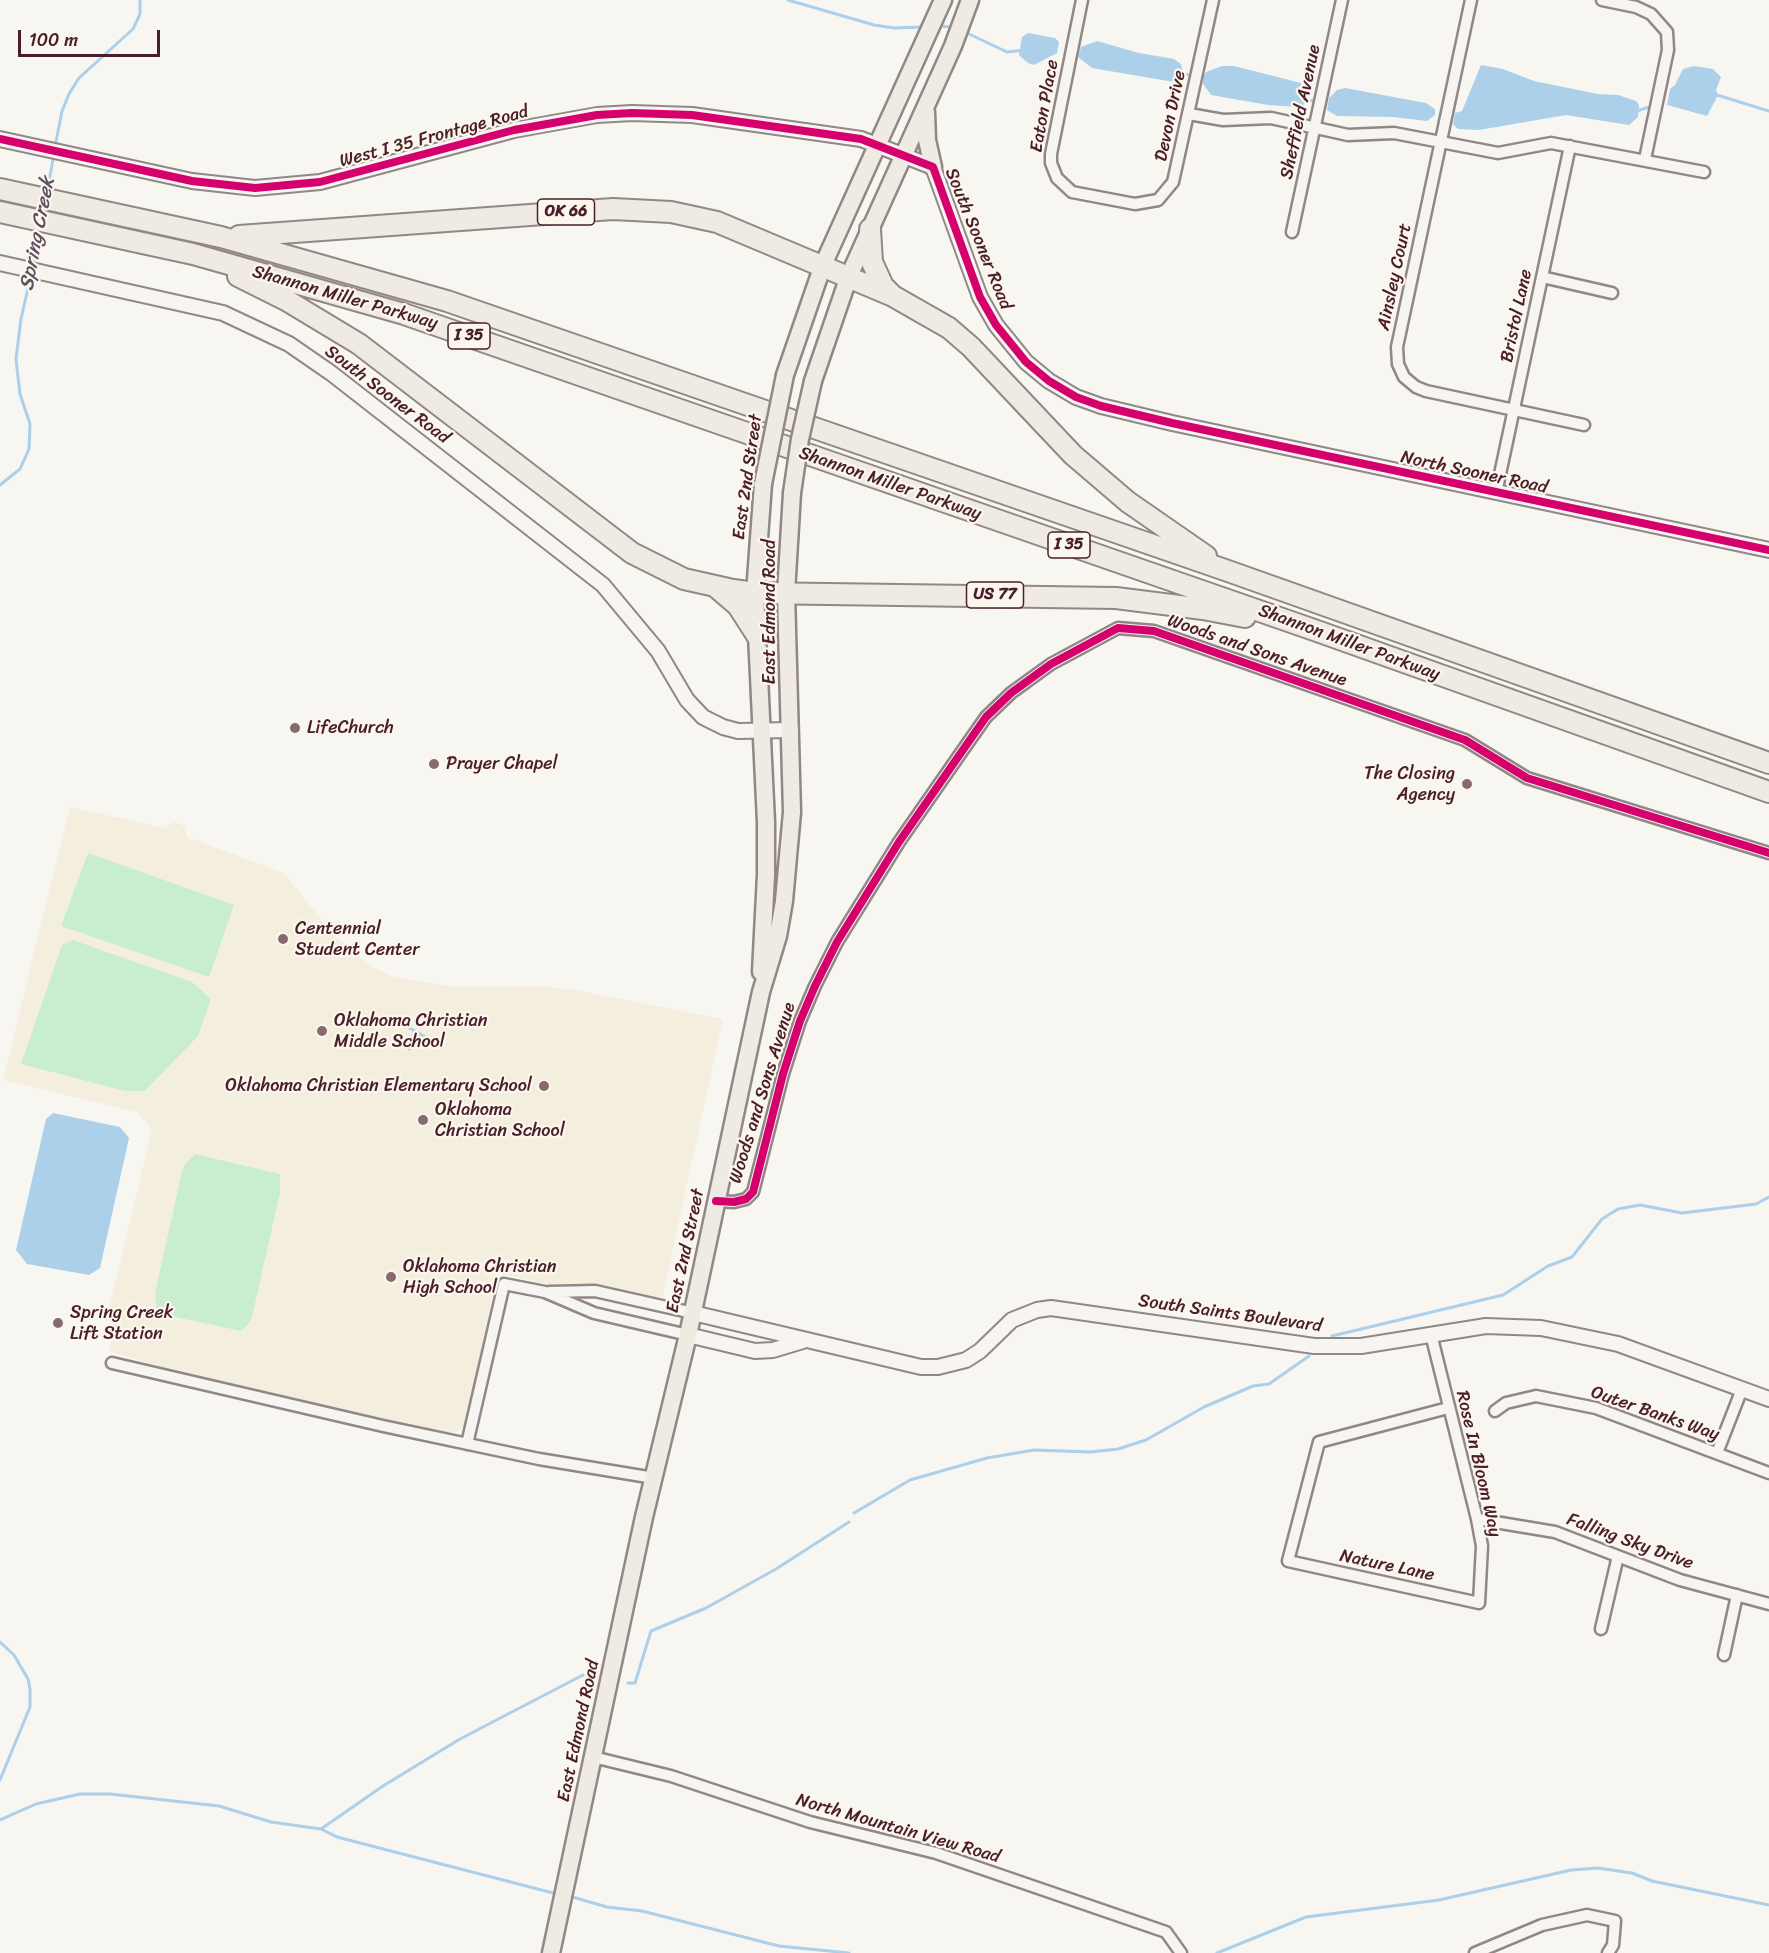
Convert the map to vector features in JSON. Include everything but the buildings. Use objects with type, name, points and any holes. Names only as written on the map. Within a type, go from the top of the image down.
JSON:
[{"type":"highway","name":"Shannon Miller Parkway","points":[[0,189],[221,237],[447,301],[748,407],[1228,571],[1769,763]]},
{"type":"highway","name":"OK 66","points":[[221,237],[613,209],[645,209],[717,222],[849,276]]},
{"type":"highway","name":"Shannon Miller Parkway","points":[[8,213],[193,254],[424,321],[1317,631],[1769,792]]},
{"type":"highway","points":[[870,229],[872,262],[883,286],[892,296]]},
{"type":"highway","points":[[193,254],[286,300],[359,344],[632,553],[684,579],[715,587],[755,593]]},
{"type":"highway","points":[[849,276],[892,296],[948,328],[971,347],[1054,439],[1100,479],[1228,571]]},
{"type":"highway","points":[[715,587],[738,606],[758,638]]},
{"type":"highway","name":"US 77","points":[[755,593],[1116,598],[1203,609],[1317,631]]},
{"type":"highway","points":[[1709,742],[1769,757]]},
{"type":"main road","name":"East 2nd Street","points":[[761,992],[766,875],[755,593],[763,484],[784,375],[823,265],[943,0]]},
{"type":"main road","points":[[849,276],[926,106],[970,0]]},
{"type":"main road","points":[[926,106],[927,141],[933,167]]},
{"type":"main road","name":"East Edmond Road","points":[[790,730],[786,594],[792,493],[800,439],[813,381],[849,276]]},
{"type":"main road","name":"East 2nd Street","points":[[644,1517],[693,1313],[761,992],[778,936],[784,901],[792,812],[790,730]]},
{"type":"main road","name":"East Edmond Road","points":[[551,1953],[644,1517]]},
{"type":"street","name":"Eaton Place","points":[[1082,0],[1051,163],[1062,185],[1072,192],[1125,203]]},
{"type":"street","name":"Devon Drive","points":[[1125,203],[1151,202],[1168,191],[1176,172],[1213,0]]},
{"type":"street","name":"Sheffield Avenue","points":[[1292,232],[1342,0]]},
{"type":"street","name":"Ainsley Court","points":[[1472,0],[1397,346],[1398,364],[1404,377],[1421,390],[1584,425]]},
{"type":"street","points":[[1602,0],[1636,7],[1651,14],[1666,32],[1668,50],[1645,159]]},
{"type":"street","name":"West I 35 Frontage Road","points":[[0,139],[192,181],[255,188],[320,182],[555,121],[632,113],[683,114],[795,128],[878,144],[904,154]]},
{"type":"street","points":[[1189,114],[1223,120],[1271,118],[1348,135],[1394,133],[1498,153],[1546,143],[1645,159],[1704,172]]},
{"type":"street","name":"Bristol Lane","points":[[1496,493],[1570,146]]},
{"type":"street","name":"South Sooner Road","points":[[904,154],[933,167],[980,297],[996,325],[1015,350],[1049,381],[1076,397],[1101,406],[1172,423]]},
{"type":"street","name":"South Sooner Road","points":[[3,264],[223,314],[289,345],[331,373],[603,585],[641,628],[695,711],[712,723],[738,731],[790,730]]},
{"type":"street","points":[[1542,278],[1612,292]]},
{"type":"street","name":"North Sooner Road","points":[[1172,423],[1769,550]]},
{"type":"street","name":"Woods and Sons Avenue","points":[[716,1201],[734,1202],[746,1199],[753,1192],[783,1074],[800,1021],[815,986],[837,942],[899,842],[970,739],[986,717],[1011,693],[1051,664],[1118,627],[1154,631],[1465,740],[1527,778],[1769,853]]},
{"type":"street","name":"South Saints Boulevard","points":[[467,1444],[504,1284],[545,1292],[594,1313],[755,1351],[773,1350],[803,1341]]},
{"type":"street","name":"South Saints Boulevard","points":[[545,1292],[596,1291],[921,1367],[938,1367],[966,1359],[980,1351],[1012,1320],[1037,1310],[1051,1308],[1314,1346],[1361,1346],[1461,1328],[1503,1326],[1542,1328],[1579,1334],[1658,1357],[1769,1398]]},
{"type":"street","name":"Rose In Bloom Way","points":[[1431,1335],[1482,1546],[1479,1603]]},
{"type":"street","points":[[112,1363],[467,1444],[654,1478]]},
{"type":"street","points":[[1718,1453],[1742,1389]]},
{"type":"street","name":"Outer Banks Way","points":[[1495,1411],[1506,1403],[1536,1396],[1596,1408],[1769,1473]]},
{"type":"street","name":"Nature Lane","points":[[1448,1408],[1319,1442],[1288,1561],[1479,1603]]},
{"type":"street","name":"Falling Sky Drive","points":[[1477,1519],[1555,1532],[1680,1580],[1769,1604]]},
{"type":"street","points":[[1601,1629],[1618,1556]]},
{"type":"street","points":[[1724,1655],[1737,1595]]},
{"type":"street","name":"North Mountain View Road","points":[[593,1757],[671,1776],[810,1822],[936,1853],[1166,1932],[1181,1953]]},
{"type":"street","points":[[1475,1953],[1542,1925],[1587,1915],[1615,1921],[1613,1945],[1608,1953]]},
{"type":"shaded area","name":"Oklahoma Christian School","points":[[70,807],[165,828],[174,822],[184,826],[187,837],[284,873],[332,933],[371,966],[391,976],[453,987],[536,986],[575,990],[723,1019],[662,1299],[584,1284],[552,1285],[497,1273],[466,1423],[458,1431],[449,1433],[182,1373],[109,1351],[118,1311],[109,1309],[152,1129],[137,1112],[3,1080]]},
{"type":"green space","points":[[88,853],[234,905],[209,977],[61,926]]},
{"type":"green space","points":[[73,940],[192,982],[211,999],[198,1036],[145,1091],[125,1091],[21,1064],[62,945]]},
{"type":"green space","points":[[195,1154],[280,1174],[280,1193],[251,1321],[241,1331],[157,1313],[155,1293],[183,1167]]},
{"type":"water","points":[[1028,33],[1055,38],[1059,42],[1057,53],[1034,65],[1028,63],[1019,55],[1022,37]]},
{"type":"water","points":[[1097,41],[1139,53],[1174,59],[1181,64],[1183,73],[1174,82],[1092,68],[1078,57],[1081,47]]},
{"type":"water","points":[[1481,65],[1503,69],[1534,81],[1598,94],[1618,95],[1636,101],[1639,105],[1638,117],[1629,125],[1566,115],[1479,130],[1458,129],[1453,124],[1455,113],[1462,111]]},
{"type":"water","points":[[1222,66],[1234,66],[1301,83],[1306,93],[1304,105],[1297,107],[1268,105],[1211,95],[1203,84],[1203,77],[1206,72]]},
{"type":"water","points":[[1694,66],[1713,69],[1721,77],[1716,90],[1718,95],[1707,116],[1667,105],[1670,89],[1675,85],[1683,69]]},
{"type":"water","points":[[1345,88],[1426,103],[1435,109],[1435,115],[1427,121],[1393,117],[1337,116],[1327,110],[1329,98],[1337,90]]},
{"type":"water","points":[[53,1113],[120,1127],[129,1138],[100,1268],[89,1275],[27,1264],[16,1250],[46,1119]]},
{"type":"waterway","name":"Spring Creek","points":[[55,147],[62,111],[69,94],[79,78],[133,29],[140,14],[140,0]]},
{"type":"waterway","points":[[788,0],[874,25],[894,28],[922,27]]},
{"type":"waterway","points":[[938,26],[951,27]]},
{"type":"waterway","points":[[967,33],[1007,52],[1024,50]]},
{"type":"waterway","points":[[1179,73],[1189,75]]},
{"type":"waterway","points":[[1717,95],[1769,111]]},
{"type":"waterway","points":[[1303,99],[1313,101]]},
{"type":"waterway","points":[[1637,111],[1649,107]]},
{"type":"waterway","name":"Spring Creek","points":[[47,192],[54,154]]},
{"type":"waterway","name":"Spring Creek","points":[[33,265],[39,227]]},
{"type":"waterway","name":"Spring Creek","points":[[0,485],[20,469],[29,449],[30,424],[20,394],[16,359],[21,319],[31,275]]},
{"type":"waterway","points":[[392,1018],[436,1043]]},
{"type":"waterway","points":[[409,1049],[414,1031]]},
{"type":"waterway","points":[[1332,1336],[1503,1295],[1548,1266],[1572,1257],[1602,1219],[1618,1209],[1640,1205],[1682,1213],[1756,1204],[1769,1197]]},
{"type":"waterway","points":[[854,1513],[910,1480],[987,1458],[1034,1450],[1090,1452],[1118,1449],[1146,1440],[1204,1407],[1253,1386],[1269,1384],[1309,1356]]},
{"type":"waterway","points":[[628,1683],[635,1683],[651,1631],[706,1608],[776,1569],[849,1522]]},
{"type":"waterway","name":"Spring Creek","points":[[0,1642],[14,1655],[28,1679],[30,1689],[30,1707],[0,1780]]},
{"type":"waterway","points":[[321,1829],[383,1786],[460,1739],[583,1675]]},
{"type":"waterway","points":[[0,1820],[36,1804],[80,1794],[110,1794],[219,1806],[271,1822],[321,1829],[337,1837],[557,1894]]},
{"type":"waterway","points":[[1217,1953],[1306,1917],[1439,1900],[1571,1870],[1598,1868],[1632,1873],[1652,1881],[1769,1905]]},
{"type":"waterway","points":[[569,1896],[607,1907],[642,1911],[779,1946],[849,1953]]},
{"type":"cycle path","points":[[0,139],[192,181],[255,188],[320,182],[514,130],[597,115],[632,113],[692,115],[861,139],[933,167],[980,297],[996,325],[1026,362],[1049,381],[1076,397],[1101,406],[1172,423],[1769,550]]},
{"type":"cycle path","points":[[716,1201],[734,1202],[746,1199],[753,1192],[783,1074],[800,1021],[815,986],[837,942],[899,842],[986,717],[1011,693],[1051,664],[1118,628],[1154,631],[1465,740],[1527,778],[1769,853]]},
{"type":"place","name":"LifeChurch","points":[[295,728]]},
{"type":"place","name":"Prayer Chapel","points":[[434,764]]},
{"type":"place","name":"The Closing Agency","points":[[1467,784]]},
{"type":"place","name":"Centennial Student Center","points":[[283,939]]},
{"type":"place","name":"Oklahoma Christian Middle School","points":[[322,1031]]},
{"type":"place","name":"Oklahoma Christian Elementary School","points":[[544,1086]]},
{"type":"place","name":"Oklahoma Christian School","points":[[423,1120]]},
{"type":"place","name":"Oklahoma Christian High School","points":[[391,1277]]},
{"type":"place","name":"Spring Creek Lift Station","points":[[58,1323]]}]
